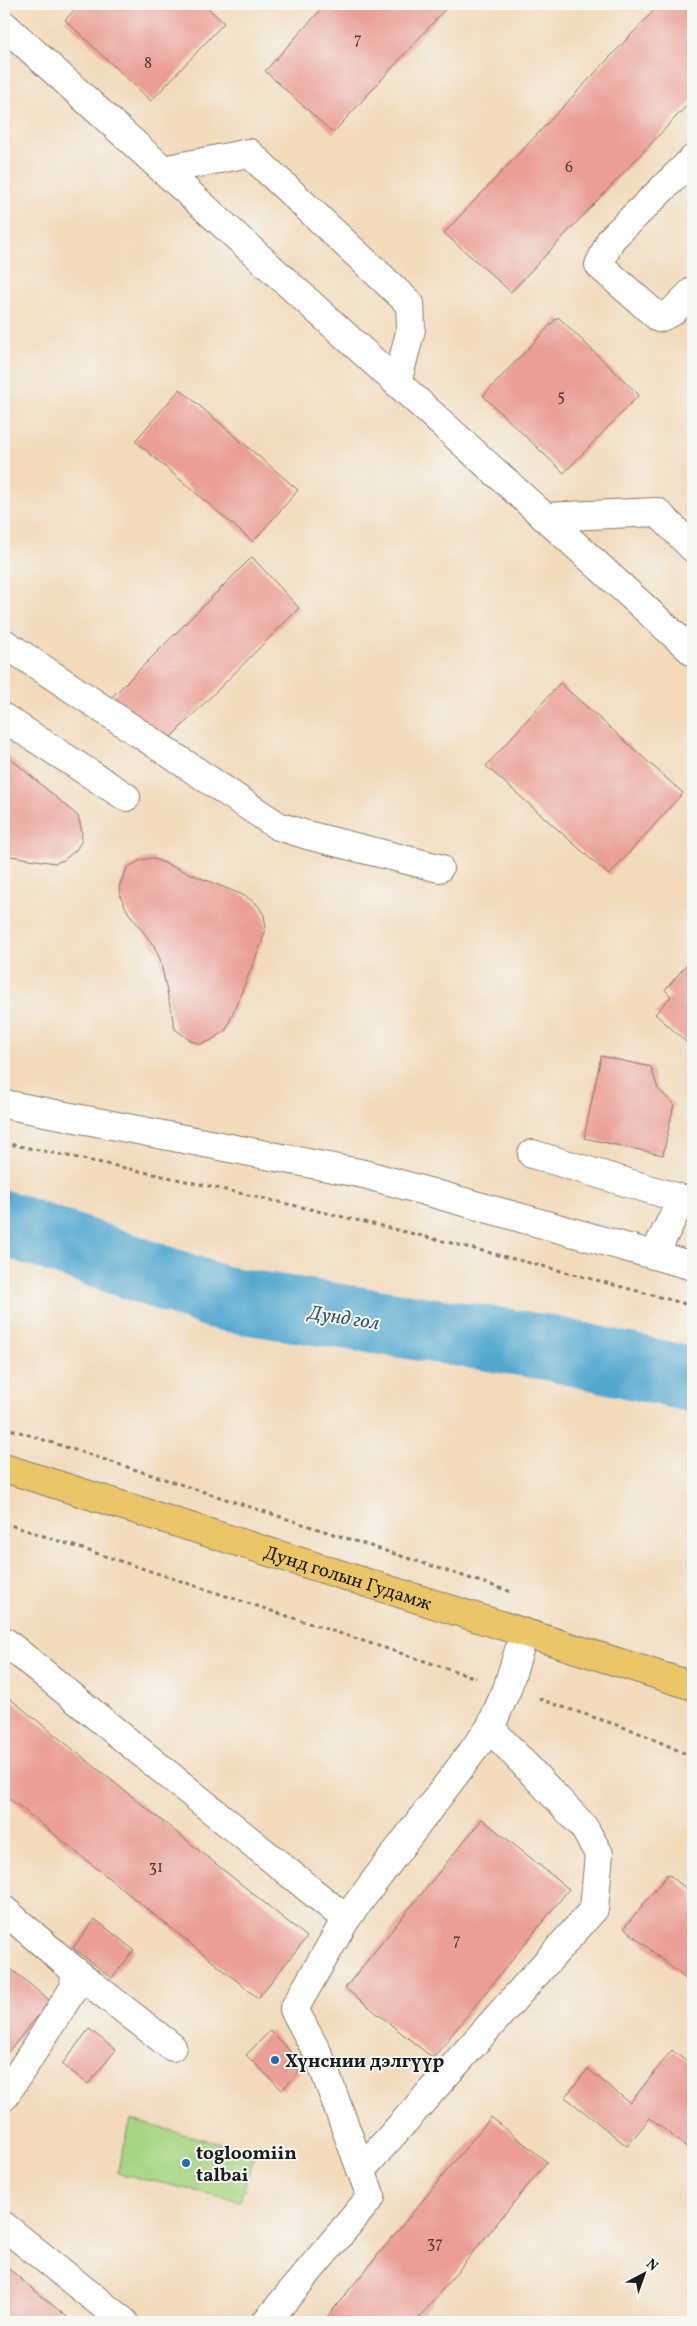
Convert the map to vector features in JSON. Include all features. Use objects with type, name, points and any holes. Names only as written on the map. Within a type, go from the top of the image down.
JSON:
[{"type":"main road","name":"Дунд голын Гудамж","points":[[4,1468],[693,1686]]},
{"type":"street","points":[[4,25],[693,652]]},
{"type":"street","points":[[162,170],[249,153],[410,304],[411,329],[397,383]]},
{"type":"street","points":[[693,159],[612,239],[599,265],[658,318],[672,312],[693,291]]},
{"type":"street","points":[[544,517],[657,512],[693,548]]},
{"type":"street","points":[[4,643],[278,826],[307,836],[439,868]]},
{"type":"street","points":[[4,718],[126,797]]},
{"type":"street","points":[[4,1104],[364,1174],[693,1266]]},
{"type":"street","points":[[532,1154],[688,1201],[654,1255]]},
{"type":"street","points":[[266,2322],[371,2197],[319,2056],[294,2009],[346,1919],[490,1728],[507,1689],[524,1634]]},
{"type":"street","points":[[4,1641],[346,1919]]},
{"type":"street","points":[[361,2170],[594,1909],[599,1854],[583,1826],[490,1728]]},
{"type":"street","points":[[4,1910],[75,1971],[172,2047]]},
{"type":"street","points":[[4,2097],[74,1988],[75,1971]]},
{"type":"street","points":[[4,2226],[124,2322]]},
{"type":"path","points":[[4,1143],[114,1165],[450,1242],[554,1267],[693,1306]]},
{"type":"path","points":[[4,1427],[514,1592]]},
{"type":"path","points":[[4,1523],[635,1730],[693,1756]]},
{"type":"green space","name":"togloomiin talbai","points":[[131,2120],[255,2153],[240,2201],[117,2173]]},
{"type":"building","points":[[80,4],[204,4],[224,23],[151,101],[65,20]]},
{"type":"building","points":[[326,4],[450,4],[333,133],[265,71]]},
{"type":"building","points":[[660,4],[693,4],[693,99],[511,292],[444,233]]},
{"type":"building","points":[[558,317],[639,395],[564,473],[483,396]]},
{"type":"building","points":[[180,389],[298,490],[253,542],[135,441]]},
{"type":"building","points":[[252,557],[299,608],[154,754],[104,705]]},
{"type":"building","points":[[560,683],[683,793],[609,875],[486,766]]},
{"type":"building","points":[[4,753],[78,816],[82,832],[81,842],[76,850],[64,860],[55,863],[4,855]]},
{"type":"building","points":[[152,858],[245,896],[257,904],[264,915],[266,928],[262,942],[226,1030],[210,1041],[200,1044],[191,1041],[175,1029],[160,959],[154,946],[128,912],[121,898],[119,887],[127,868],[141,860]]},
{"type":"building","points":[[688,963],[693,968],[693,1048],[655,1014],[671,996],[665,990]]},
{"type":"building","points":[[601,1056],[651,1067],[658,1089],[674,1104],[663,1155],[584,1138]]},
{"type":"building","points":[[4,1694],[307,1937],[258,1998],[4,1794]]},
{"type":"building","points":[[482,1819],[569,1889],[433,2058],[345,1988]]},
{"type":"building","points":[[668,1874],[693,1894],[693,1985],[624,1928]]},
{"type":"building","points":[[95,1919],[134,1950],[112,1978],[73,1948]]},
{"type":"building","points":[[4,1963],[50,2001],[4,2057]]},
{"type":"building","points":[[89,2029],[116,2050],[88,2084],[62,2064]]},
{"type":"building","name":"Хүнснии дэлгүүр","points":[[270,2031],[305,2066],[282,2090],[246,2055]]},
{"type":"building","points":[[672,2050],[693,2067],[693,2152],[650,2118],[627,2146],[565,2097],[588,2069],[630,2103]]},
{"type":"building","points":[[491,2117],[547,2162],[416,2322],[323,2322]]},
{"type":"building","points":[[4,2265],[73,2322],[4,2322]]},
{"type":"waterway","name":"Дунд гол","points":[[4,1223],[220,1298],[545,1347],[693,1380]]},
{"type":"place","name":"Хүнснии дэлгүүр","points":[[275,2060]]},
{"type":"place","name":"togloomiin talbai","points":[[186,2163]]}]
